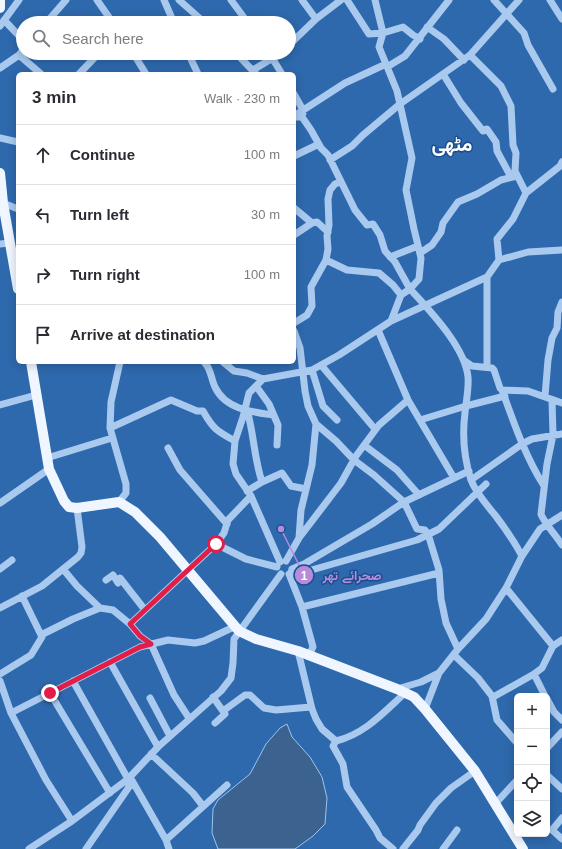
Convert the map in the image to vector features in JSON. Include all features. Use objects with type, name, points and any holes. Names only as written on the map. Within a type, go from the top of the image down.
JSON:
[{"type":"main road","points":[[0,0],[0,8]]},
{"type":"main road","points":[[0,173],[4,203],[5,244],[16,282]]},
{"type":"main road","points":[[30,364],[49,469],[64,501],[69,507],[77,508],[119,502],[134,512],[160,537],[237,628],[256,640],[298,651],[414,697],[475,771],[523,849]]},
{"type":"street","points":[[16,34],[2,23],[19,0]]},
{"type":"street","points":[[52,16],[66,0]]},
{"type":"street","points":[[97,0],[108,16]]},
{"type":"street","points":[[164,0],[171,16]]},
{"type":"street","points":[[167,7],[178,0],[197,16]]},
{"type":"street","points":[[231,0],[243,16]]},
{"type":"street","points":[[302,0],[316,19]]},
{"type":"street","points":[[296,38],[316,19],[340,0]]},
{"type":"street","points":[[347,0],[369,34],[383,33],[403,27],[420,39]]},
{"type":"street","points":[[375,0],[383,33],[379,47],[398,91],[412,158],[406,190],[421,258],[419,279],[410,289],[401,295],[391,321]]},
{"type":"street","points":[[296,116],[303,114],[345,83],[386,66],[405,56],[420,39],[427,27],[449,0]]},
{"type":"street","points":[[494,0],[524,33],[528,45],[553,89]]},
{"type":"street","points":[[330,160],[352,146],[400,104],[470,55],[519,0]]},
{"type":"street","points":[[550,0],[562,19]]},
{"type":"street","points":[[427,27],[444,40],[464,60]]},
{"type":"street","points":[[470,55],[501,86],[511,106],[513,146],[516,153],[514,176]]},
{"type":"street","points":[[0,68],[16,56]]},
{"type":"street","points":[[28,60],[39,72]]},
{"type":"street","points":[[81,72],[92,60]]},
{"type":"street","points":[[138,60],[145,72]]},
{"type":"street","points":[[191,60],[197,72]]},
{"type":"street","points":[[243,60],[254,72],[267,60]]},
{"type":"street","points":[[273,60],[281,72]]},
{"type":"street","points":[[443,74],[461,103],[483,130],[487,129],[496,142],[496,151],[526,193]]},
{"type":"street","points":[[296,98],[311,130],[321,148],[328,156],[355,210],[367,225],[373,224],[380,235],[385,251],[394,262],[410,289],[425,305],[452,340],[465,361],[468,377],[468,393],[464,440],[465,456],[471,480],[477,492],[501,524],[522,556]]},
{"type":"street","points":[[0,138],[16,142]]},
{"type":"street","points":[[296,155],[319,144]]},
{"type":"street","points":[[499,260],[497,239],[513,219],[526,193],[560,166],[562,162]]},
{"type":"street","points":[[390,257],[419,250],[432,245],[442,232],[443,223],[458,202],[478,194],[500,180],[514,176]]},
{"type":"street","points":[[296,322],[307,315],[312,306],[311,287],[326,260],[329,225],[328,199],[330,190],[340,182]]},
{"type":"street","points":[[4,203],[16,208]]},
{"type":"street","points":[[296,210],[312,223]]},
{"type":"street","points":[[296,234],[312,223],[317,222],[328,232]]},
{"type":"street","points":[[225,364],[234,371],[247,373],[263,379],[312,370],[339,355],[391,321],[487,277],[499,260],[528,252],[562,250]]},
{"type":"street","points":[[326,260],[347,270],[379,273],[393,285],[401,295]]},
{"type":"street","points":[[487,277],[487,367]]},
{"type":"street","points":[[562,302],[558,312],[560,321],[552,338],[548,360],[548,398],[553,435],[547,464],[541,514],[562,545]]},
{"type":"street","points":[[378,330],[408,400],[454,478]]},
{"type":"street","points":[[296,337],[300,348],[302,372],[308,406],[316,424],[336,441],[354,460],[374,475],[404,502],[417,529],[425,530],[428,534],[439,573],[441,599],[446,623],[458,649]]},
{"type":"street","points":[[465,361],[472,366],[487,367],[494,370],[500,388],[504,393],[522,444],[537,476],[544,486]]},
{"type":"street","points":[[119,502],[126,493],[126,484],[110,428],[111,402],[120,364]]},
{"type":"street","points":[[207,364],[216,389],[230,404],[246,410],[273,415]]},
{"type":"street","points":[[321,365],[376,429]]},
{"type":"street","points":[[312,370],[323,406],[337,420]]},
{"type":"street","points":[[263,379],[249,393],[246,410],[235,441],[233,464],[236,474],[249,493],[281,563]]},
{"type":"street","points":[[256,386],[269,404],[278,425],[277,445]]},
{"type":"street","points":[[420,420],[504,393],[528,391],[562,403]]},
{"type":"street","points":[[0,405],[36,395]]},
{"type":"street","points":[[110,428],[170,400],[197,411],[203,411],[210,424],[218,431],[235,441]]},
{"type":"street","points":[[281,574],[278,570],[281,563],[341,483],[354,460],[378,425],[408,400]]},
{"type":"street","points":[[246,410],[252,427],[253,447],[262,482]]},
{"type":"street","points":[[299,538],[301,510],[312,465],[316,424]]},
{"type":"street","points":[[471,480],[522,444],[532,439],[562,434]]},
{"type":"street","points":[[47,458],[112,438]]},
{"type":"street","points":[[364,445],[397,470],[419,495]]},
{"type":"street","points":[[168,448],[180,470],[227,524]]},
{"type":"street","points":[[0,503],[49,469]]},
{"type":"street","points":[[281,574],[286,575],[372,524],[404,502],[469,471]]},
{"type":"street","points":[[130,624],[216,544],[224,533],[228,520],[249,493],[262,482],[282,472],[291,486],[306,489]]},
{"type":"street","points":[[291,572],[301,573],[416,540],[439,529],[486,484]]},
{"type":"street","points":[[0,608],[42,586],[78,557],[81,553],[82,547],[77,508]]},
{"type":"street","points":[[425,709],[439,673],[458,649],[486,619],[506,588],[522,556],[540,529],[562,515]]},
{"type":"street","points":[[216,544],[246,559],[291,564],[291,572],[313,647],[309,655]]},
{"type":"street","points":[[0,569],[12,560]]},
{"type":"street","points":[[63,569],[76,586],[100,608]]},
{"type":"street","points":[[302,607],[439,573]]},
{"type":"street","points":[[29,849],[72,821],[129,778],[158,747],[221,691],[231,678],[234,639],[237,628],[281,574]]},
{"type":"street","points":[[106,580],[112,575],[118,583],[120,578],[145,610]]},
{"type":"street","points":[[506,588],[553,646]]},
{"type":"street","points":[[0,674],[31,655],[42,637],[22,596]]},
{"type":"street","points":[[41,635],[73,619],[100,608],[113,610],[130,624],[140,636],[151,644],[174,695],[189,718]]},
{"type":"street","points":[[11,713],[140,647],[168,640],[195,643],[213,638],[237,628]]},
{"type":"street","points":[[492,696],[495,696],[542,668],[553,646],[562,640]]},
{"type":"street","points":[[298,651],[311,707],[316,719],[322,728],[336,741]]},
{"type":"street","points":[[454,655],[478,678],[492,696],[497,720],[514,740]]},
{"type":"street","points":[[110,662],[158,747]]},
{"type":"street","points":[[394,849],[380,838],[347,787],[343,764],[333,746],[336,741],[344,739],[368,727],[401,691],[439,673]]},
{"type":"street","points":[[534,674],[544,693]]},
{"type":"street","points":[[0,680],[2,690],[11,713],[46,780],[72,821]]},
{"type":"street","points":[[73,681],[166,840],[169,849]]},
{"type":"street","points":[[50,693],[110,793]]},
{"type":"street","points":[[223,711],[245,695],[250,695],[264,708],[276,710],[311,707]]},
{"type":"street","points":[[150,698],[170,736]]},
{"type":"street","points":[[213,698],[225,714],[215,723]]},
{"type":"street","points":[[550,705],[554,712],[562,720]]},
{"type":"street","points":[[550,745],[562,732]]},
{"type":"street","points":[[151,754],[193,793],[203,806]]},
{"type":"street","points":[[403,849],[436,803],[451,788],[475,771]]},
{"type":"street","points":[[86,849],[129,787],[129,778]]},
{"type":"street","points":[[550,778],[562,789]]},
{"type":"street","points":[[495,804],[514,783]]},
{"type":"street","points":[[166,840],[227,786]]},
{"type":"street","points":[[562,818],[552,830],[562,840]]},
{"type":"street","points":[[442,849],[457,830]]},
{"type":"shaded area","points":[[0,0],[562,0],[562,849],[0,849]]},
{"type":"shaded area","points":[[287,724],[292,737],[310,757],[322,777],[327,798],[325,824],[313,836],[295,849],[218,849],[212,833],[213,809],[218,800],[250,774],[266,744],[280,728]]},
{"type":"place","name":"صحرائے تھر","points":[[281,529]]},
{"type":"district","name":"مٹھی","points":[[452,144]]},
{"type":"route","points":[[50,693],[140,647],[151,644],[140,636],[130,624],[216,544]]}]
